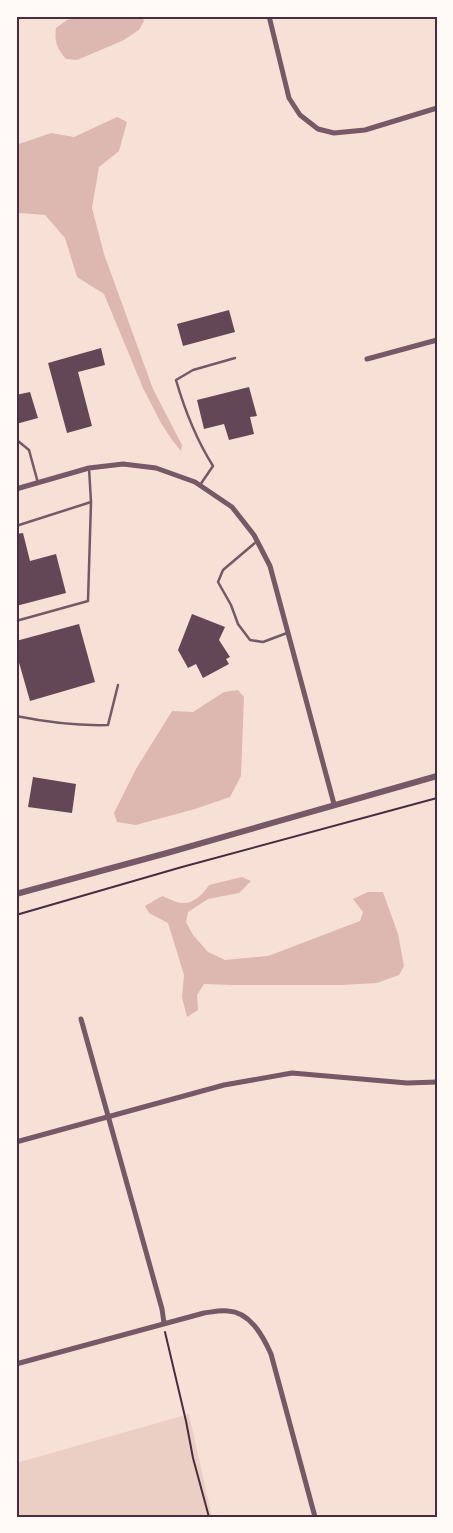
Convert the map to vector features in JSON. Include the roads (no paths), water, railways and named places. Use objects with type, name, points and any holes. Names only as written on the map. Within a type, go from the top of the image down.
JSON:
[{"type":"street","points":[[268,16],[289,98],[300,114],[318,129],[334,133],[365,130],[437,108]]},
{"type":"street","points":[[367,359],[437,340]]},
{"type":"street","points":[[16,489],[89,468],[123,464],[156,468],[198,484],[232,507],[254,535],[270,566],[334,804]]},
{"type":"street","points":[[16,894],[437,776]]},
{"type":"street","points":[[80,1019],[162,1309],[164,1323]]},
{"type":"street","points":[[16,1142],[224,1085],[292,1073],[407,1083],[437,1082]]},
{"type":"street","points":[[16,1364],[204,1313],[228,1311],[242,1315],[265,1340],[271,1354],[315,1517]]},
{"type":"lane","points":[[198,484],[213,466],[200,446],[184,407],[176,380],[193,370],[235,358]]},
{"type":"lane","points":[[16,441],[29,450],[38,483]]},
{"type":"lane","points":[[16,621],[88,601],[92,502],[89,468]]},
{"type":"lane","points":[[16,526],[92,502]]},
{"type":"lane","points":[[257,541],[223,570],[218,582],[231,605],[238,624],[250,640],[262,642],[288,632]]},
{"type":"lane","points":[[16,716],[45,722],[108,725],[118,685]]}]
